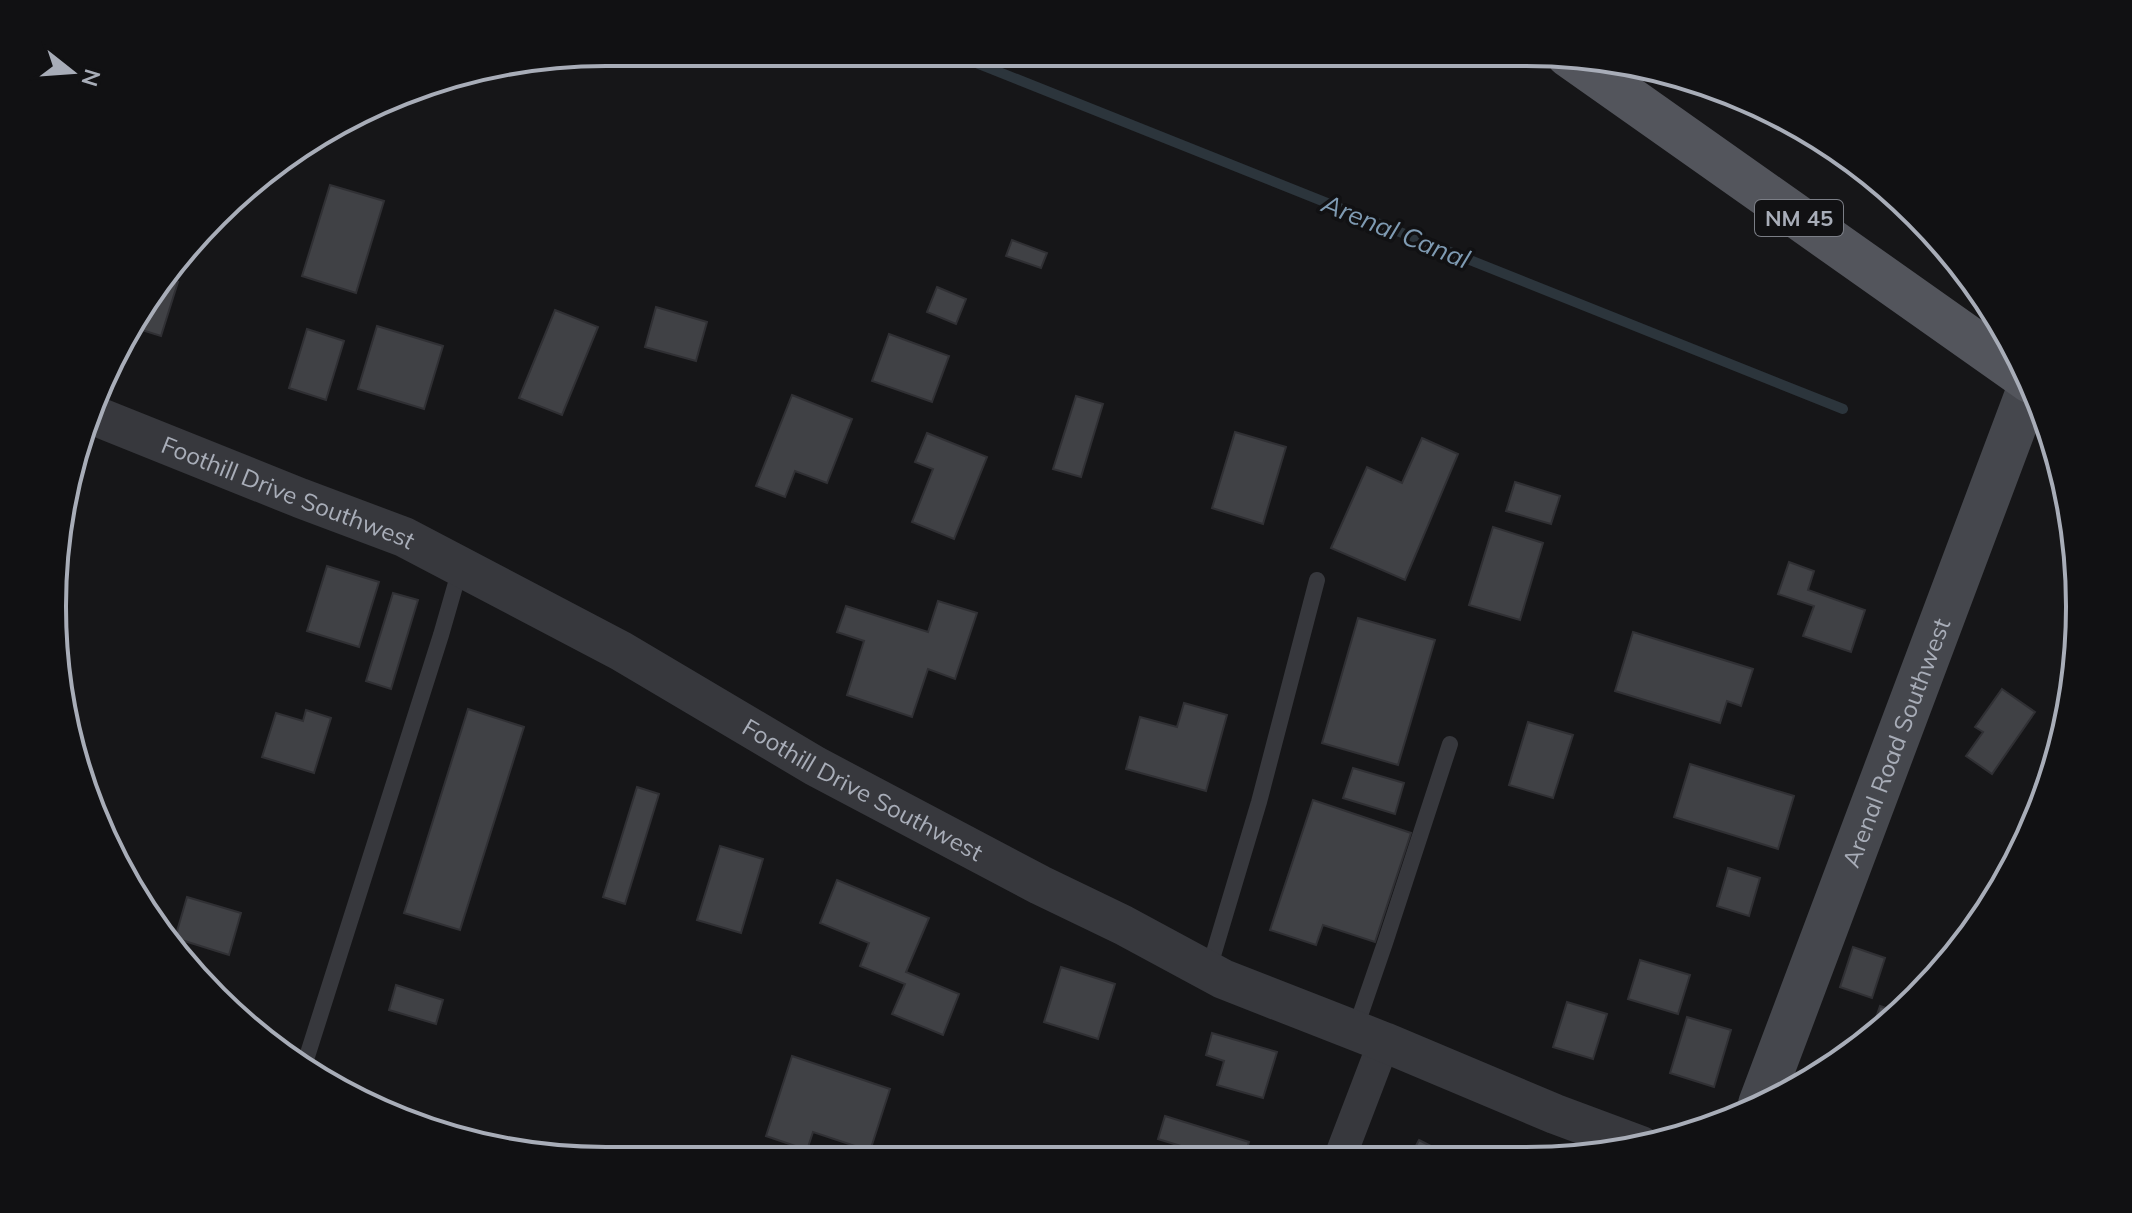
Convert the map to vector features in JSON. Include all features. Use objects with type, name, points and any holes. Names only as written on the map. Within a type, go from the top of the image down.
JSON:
[{"type":"main road","name":"NM 45","points":[[1590,70],[2011,368]]},
{"type":"main road","name":"Arenal Road Southwest","points":[[1765,1091],[2024,398]]},
{"type":"street","name":"Foothill Drive Southwest","points":[[100,418],[404,537],[621,651],[815,766],[1223,979],[1621,1138]]},
{"type":"street","points":[[1342,1147],[1369,1036]]},
{"type":"lane","points":[[307,1057],[461,567]]},
{"type":"lane","points":[[1209,971],[1259,802],[1317,580]]},
{"type":"lane","points":[[1369,1036],[1450,744]]},
{"type":"building","points":[[330,185],[384,201],[356,293],[302,276]]},
{"type":"building","points":[[1012,240],[1047,253],[1041,268],[1006,256]]},
{"type":"building","points":[[175,281],[178,282],[161,336],[142,330]]},
{"type":"building","points":[[937,287],[966,299],[956,324],[927,312]]},
{"type":"building","points":[[656,307],[707,322],[696,361],[645,347]]},
{"type":"building","points":[[555,310],[598,327],[562,415],[519,398]]},
{"type":"building","points":[[377,326],[443,346],[424,409],[358,389]]},
{"type":"building","points":[[307,329],[344,341],[326,400],[289,388]]},
{"type":"building","points":[[889,334],[949,356],[932,402],[872,381]]},
{"type":"building","points":[[792,395],[852,419],[827,483],[795,471],[785,497],[756,486]]},
{"type":"building","points":[[1076,396],[1103,404],[1081,477],[1053,469]]},
{"type":"building","points":[[1235,432],[1286,447],[1263,524],[1212,508]]},
{"type":"building","points":[[927,433],[987,457],[954,539],[912,522],[933,469],[915,462]]},
{"type":"building","points":[[1422,438],[1458,454],[1405,580],[1331,548],[1367,467],[1402,483]]},
{"type":"building","points":[[1515,482],[1560,496],[1551,524],[1506,511]]},
{"type":"building","points":[[1493,527],[1543,543],[1520,620],[1469,605]]},
{"type":"building","points":[[1789,562],[1814,571],[1808,590],[1865,610],[1851,652],[1803,636],[1814,606],[1778,594]]},
{"type":"building","points":[[327,566],[379,582],[359,647],[307,631]]},
{"type":"building","points":[[393,593],[418,600],[391,689],[366,681]]},
{"type":"building","points":[[938,601],[977,613],[955,679],[928,669],[912,717],[847,695],[864,641],[837,632],[846,606],[928,632]]},
{"type":"building","points":[[1358,618],[1435,640],[1398,765],[1322,743]]},
{"type":"building","points":[[1633,632],[1753,669],[1741,706],[1727,701],[1720,723],[1615,691]]},
{"type":"building","points":[[2002,689],[2035,712],[1992,774],[1966,756],[1983,732],[1975,727]]},
{"type":"building","points":[[1184,703],[1227,715],[1206,791],[1126,769],[1140,717],[1177,727]]},
{"type":"building","points":[[468,709],[524,727],[460,930],[404,913]]},
{"type":"building","points":[[306,710],[331,718],[314,773],[262,757],[276,713],[303,721]]},
{"type":"building","points":[[1528,722],[1573,735],[1553,798],[1509,785]]},
{"type":"building","points":[[1690,764],[1794,796],[1778,849],[1674,817]]},
{"type":"building","points":[[1353,768],[1404,783],[1395,814],[1343,798]]},
{"type":"building","points":[[637,787],[659,794],[625,904],[603,897]]},
{"type":"building","points":[[1313,800],[1411,833],[1375,942],[1323,925],[1316,945],[1270,930]]},
{"type":"building","points":[[720,846],[763,859],[741,933],[697,920]]},
{"type":"building","points":[[1728,868],[1760,878],[1749,916],[1717,906]]},
{"type":"building","points":[[837,880],[929,918],[906,972],[959,994],[943,1035],[892,1014],[905,984],[860,966],[869,943],[820,923]]},
{"type":"building","points":[[187,897],[241,913],[229,955],[181,940],[176,934]]},
{"type":"building","points":[[1853,947],[1885,958],[1872,998],[1840,987]]},
{"type":"building","points":[[1640,960],[1690,975],[1678,1014],[1628,999]]},
{"type":"building","points":[[1061,967],[1115,984],[1098,1039],[1044,1022]]},
{"type":"building","points":[[396,985],[443,1000],[436,1024],[389,1010]]},
{"type":"building","points":[[1567,1002],[1607,1014],[1593,1059],[1553,1047]]},
{"type":"building","points":[[1880,1006],[1887,1008],[1882,1013],[1876,1018]]},
{"type":"building","points":[[1687,1017],[1731,1030],[1714,1087],[1670,1073]]},
{"type":"building","points":[[1212,1033],[1277,1052],[1263,1098],[1217,1085],[1224,1061],[1206,1055]]},
{"type":"building","points":[[792,1056],[890,1089],[871,1147],[858,1147],[813,1132],[808,1147],[798,1147],[766,1136]]},
{"type":"building","points":[[1165,1116],[1249,1142],[1247,1147],[1184,1147],[1158,1139]]},
{"type":"building","points":[[1419,1140],[1433,1147],[1415,1147]]},
{"type":"waterway","name":"Arenal Canal","points":[[984,66],[1843,409]]}]
